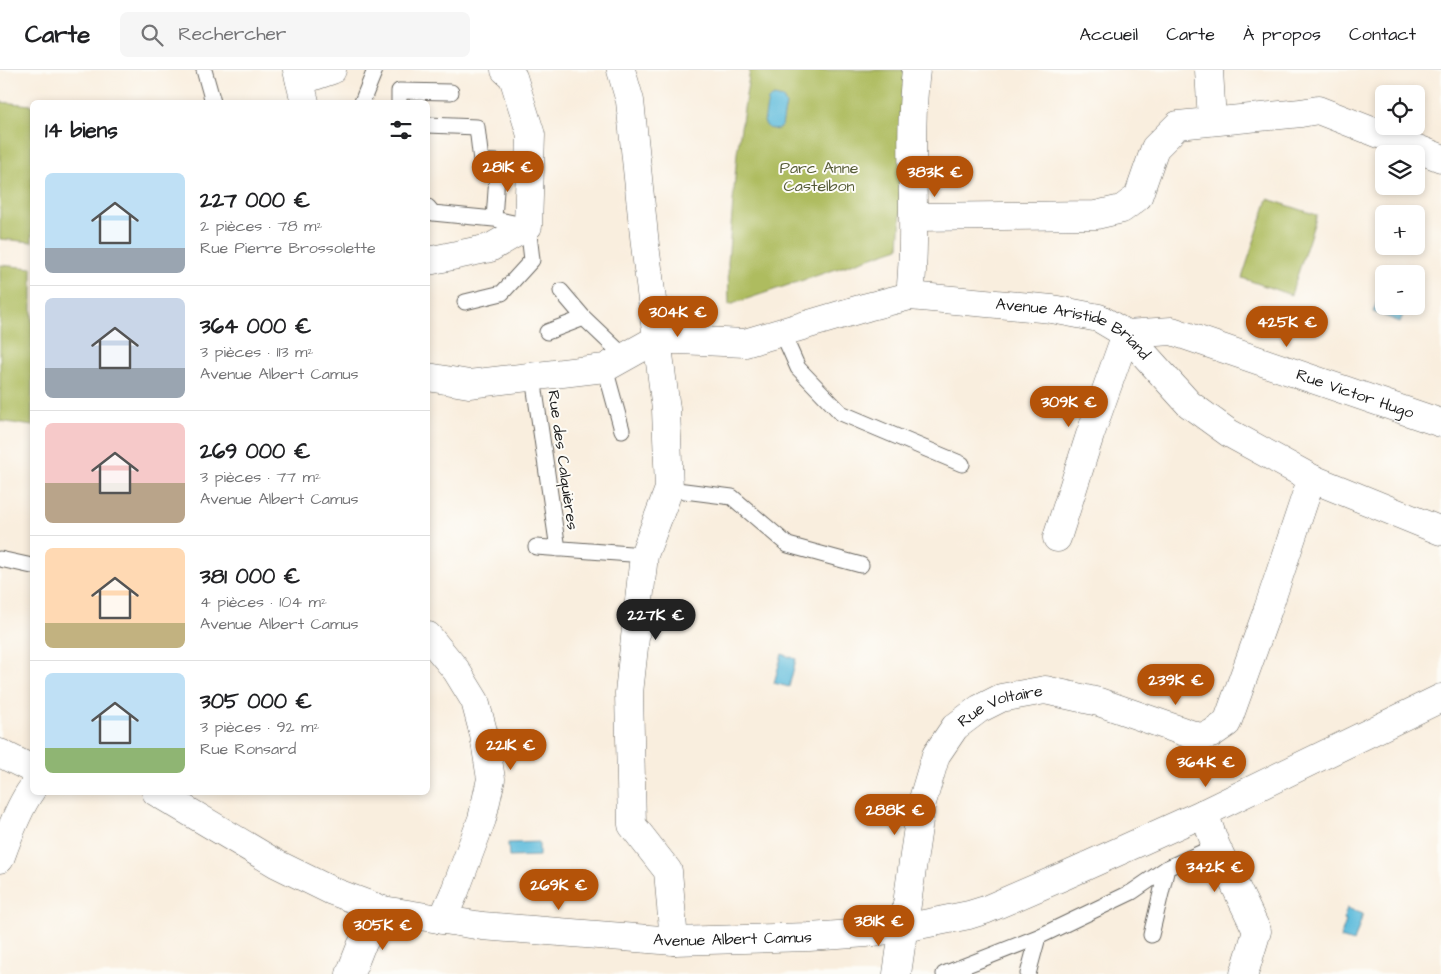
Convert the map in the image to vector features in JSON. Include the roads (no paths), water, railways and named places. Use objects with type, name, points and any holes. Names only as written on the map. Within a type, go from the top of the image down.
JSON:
[{"type":"street","points":[[301,85],[332,70]]},
{"type":"street","points":[[430,261],[490,248],[528,226],[531,135],[513,77],[504,70]]},
{"type":"street","points":[[621,70],[630,101],[645,245],[666,409],[669,489],[644,555],[629,694],[632,825],[668,871],[674,941]]},
{"type":"street","points":[[910,296],[914,217],[913,98],[916,70]]},
{"type":"street","points":[[1209,70],[1212,121]]},
{"type":"street","points":[[914,217],[1096,215],[1122,209],[1138,198],[1155,148],[1178,125],[1212,121],[1318,110],[1441,158]]},
{"type":"street","name":"Avenue Aristide Briand","points":[[657,339],[745,343],[910,296],[1052,309],[1099,318],[1126,334],[1189,404],[1229,433],[1313,479],[1441,531]]},
{"type":"street","name":"Rue Victor Hugo","points":[[1126,334],[1172,331],[1441,423]]},
{"type":"street","points":[[1057,538],[1090,435],[1126,334]]},
{"type":"street","points":[[430,377],[469,384],[533,377],[615,363],[657,339]]},
{"type":"street","name":"Rue Voltaire","points":[[897,974],[921,806],[936,755],[955,727],[979,708],[1001,698],[1046,690],[1098,702],[1199,737],[1211,734],[1227,723],[1313,479]]},
{"type":"street","points":[[430,638],[456,670],[475,701],[484,735],[491,778],[482,819],[442,920]]},
{"type":"street","name":"Avenue Albert Camus","points":[[161,795],[277,864],[332,891],[383,910],[482,926],[674,941],[809,938],[904,928],[985,910],[1204,813],[1441,698]]},
{"type":"street","points":[[0,753],[30,768]]},
{"type":"street","points":[[0,859],[6,841],[30,792]]},
{"type":"street","points":[[1204,813],[1216,846],[1257,931],[1244,974]]},
{"type":"street","points":[[350,974],[361,946],[383,910]]},
{"type":"lane","points":[[204,70],[212,100]]},
{"type":"lane","points":[[363,100],[374,70]]},
{"type":"lane","points":[[399,100],[399,91],[451,92]]},
{"type":"lane","points":[[430,125],[477,127],[481,161],[498,162],[494,219]]},
{"type":"lane","points":[[430,209],[434,213],[494,219],[528,226],[534,262],[502,293],[465,302]]},
{"type":"lane","points":[[561,291],[584,318],[615,363],[622,430]]},
{"type":"lane","points":[[546,332],[584,318]]},
{"type":"lane","points":[[782,332],[798,368],[841,413],[962,464]]},
{"type":"lane","name":"Rue des Calquières","points":[[533,377],[558,549]]},
{"type":"lane","points":[[669,489],[732,497],[788,545],[861,565]]},
{"type":"lane","points":[[536,547],[644,555]]},
{"type":"lane","points":[[0,559],[30,566]]},
{"type":"lane","points":[[944,974],[1038,937],[1132,892],[1168,868],[1216,846]]},
{"type":"lane","points":[[1151,935],[1168,868]]},
{"type":"lane","points":[[1028,974],[1038,937]]},
{"type":"water","points":[[774,96],[783,98],[786,104],[782,126],[777,130],[768,128],[764,122],[768,100]]},
{"type":"water","points":[[1381,315],[1403,315],[1400,322]]},
{"type":"water","points":[[782,654],[796,659],[789,687],[774,683]]},
{"type":"water","points":[[539,842],[539,856],[509,857],[508,843]]},
{"type":"water","points":[[1347,908],[1363,914],[1354,942],[1340,938],[1346,921],[1343,920]]},
{"type":"park label","name":"Parc Anne Castelbon","points":[[819,177]]}]
